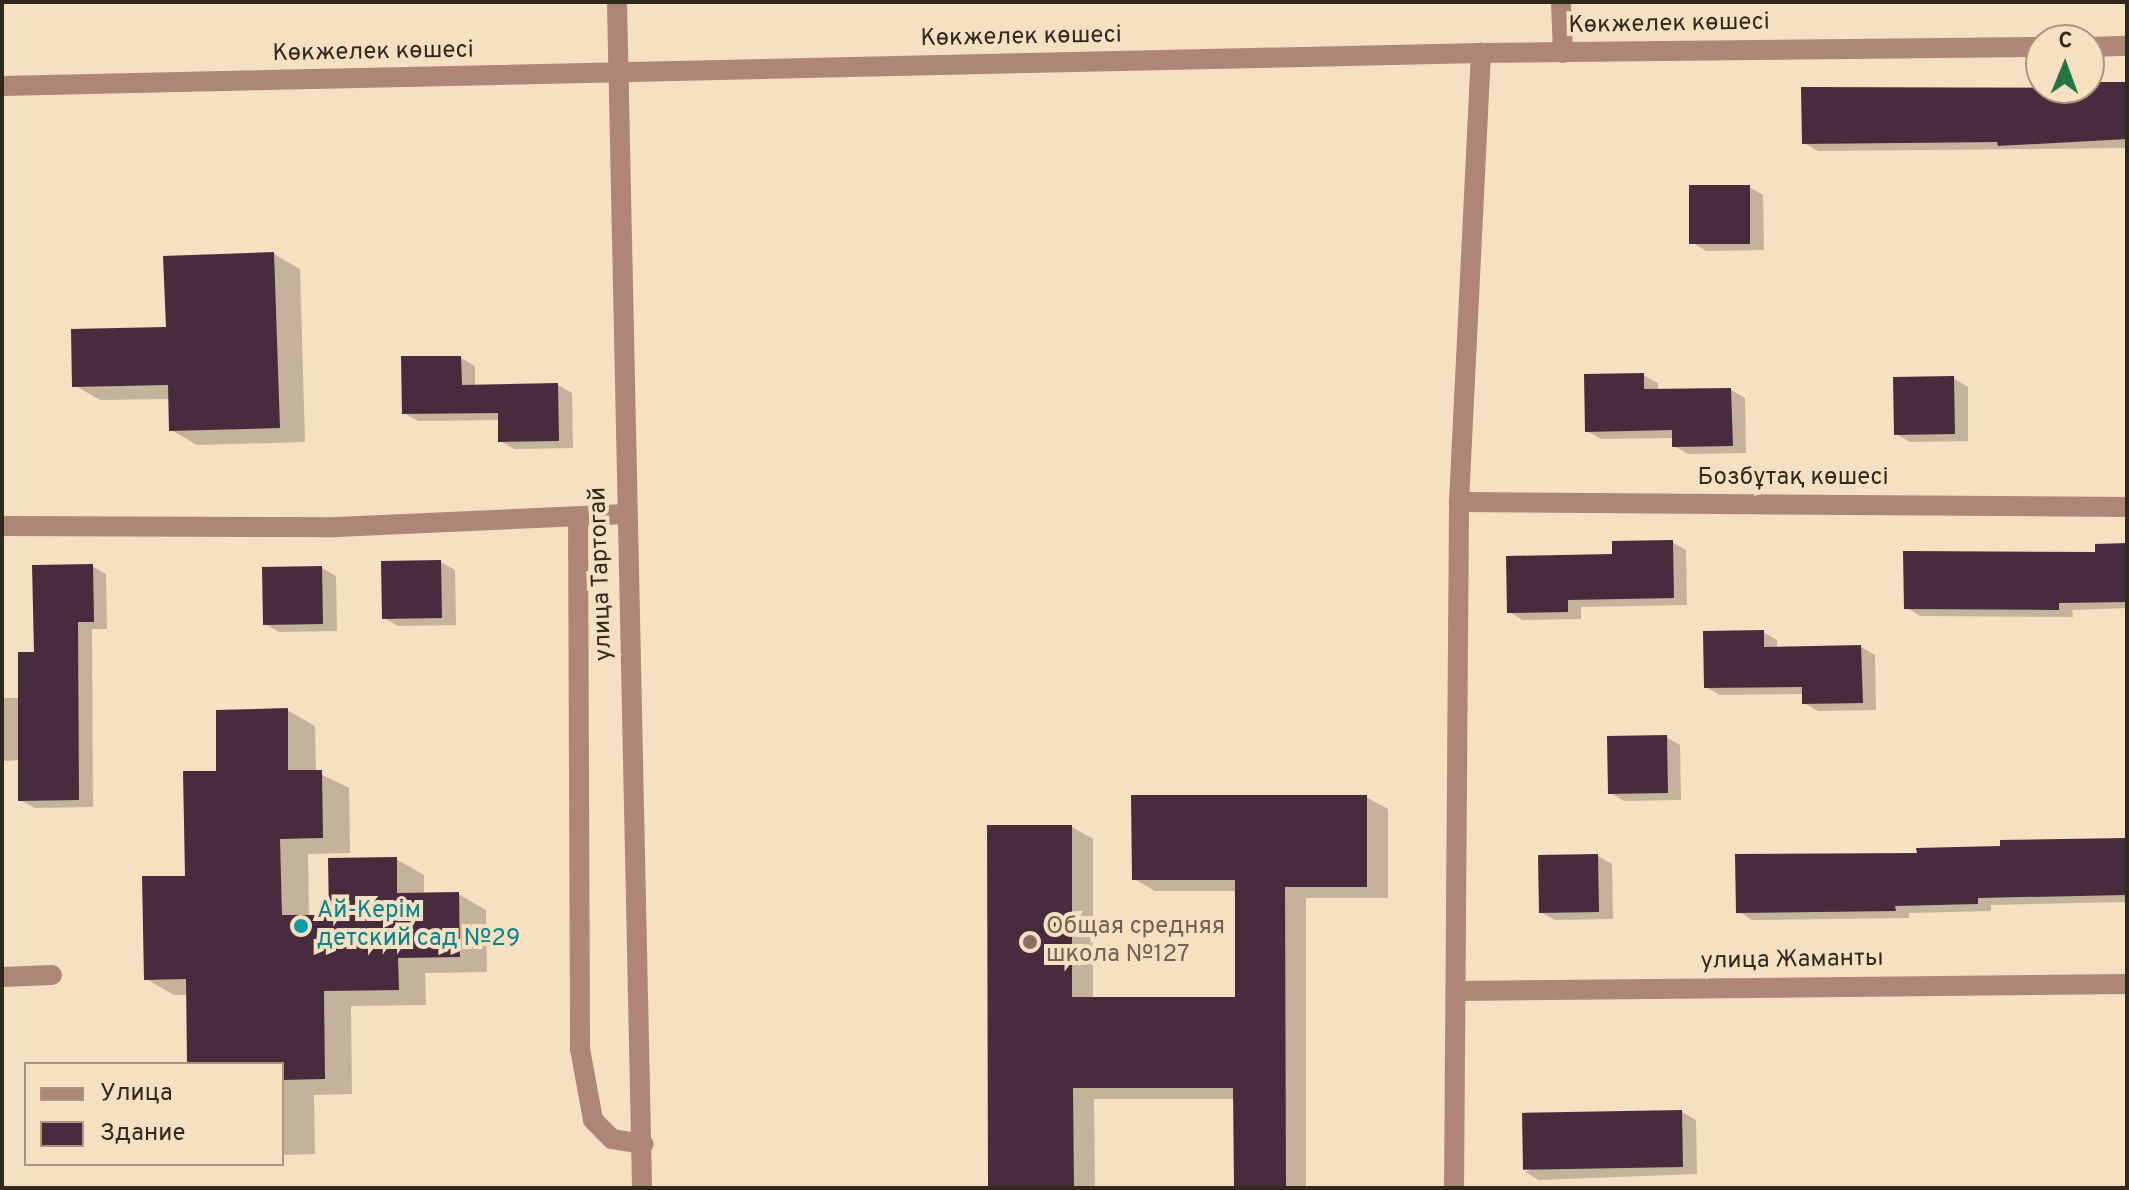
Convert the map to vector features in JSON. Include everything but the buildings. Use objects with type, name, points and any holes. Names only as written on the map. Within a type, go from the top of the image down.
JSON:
[{"type":"street","name":"улица Тартогай","points":[[617,2],[615,74],[644,1144],[642,1188]]},
{"type":"street","points":[[1561,2],[1563,53]]},
{"type":"street","points":[[2105,47],[2127,46]]},
{"type":"street","name":"Көкжелек көшесі","points":[[2,86],[1481,53],[2025,47]]},
{"type":"street","points":[[1454,1188],[1458,991],[1459,502],[1481,53]]},
{"type":"street","name":"Бозбұтақ көшесі","points":[[1459,502],[2127,507]]},
{"type":"street","points":[[2,526],[337,527],[626,514]]},
{"type":"street","points":[[578,517],[580,1049],[593,1120],[612,1139],[644,1144]]},
{"type":"street","points":[[2,977],[52,975]]},
{"type":"street","name":"улица Жаманты","points":[[1458,991],[2127,984]]},
{"type":"place","name":"Ай-Керім детский сад №29","points":[[301,926]]},
{"type":"place","name":"Общая средняя школа №127","points":[[1030,942]]}]
